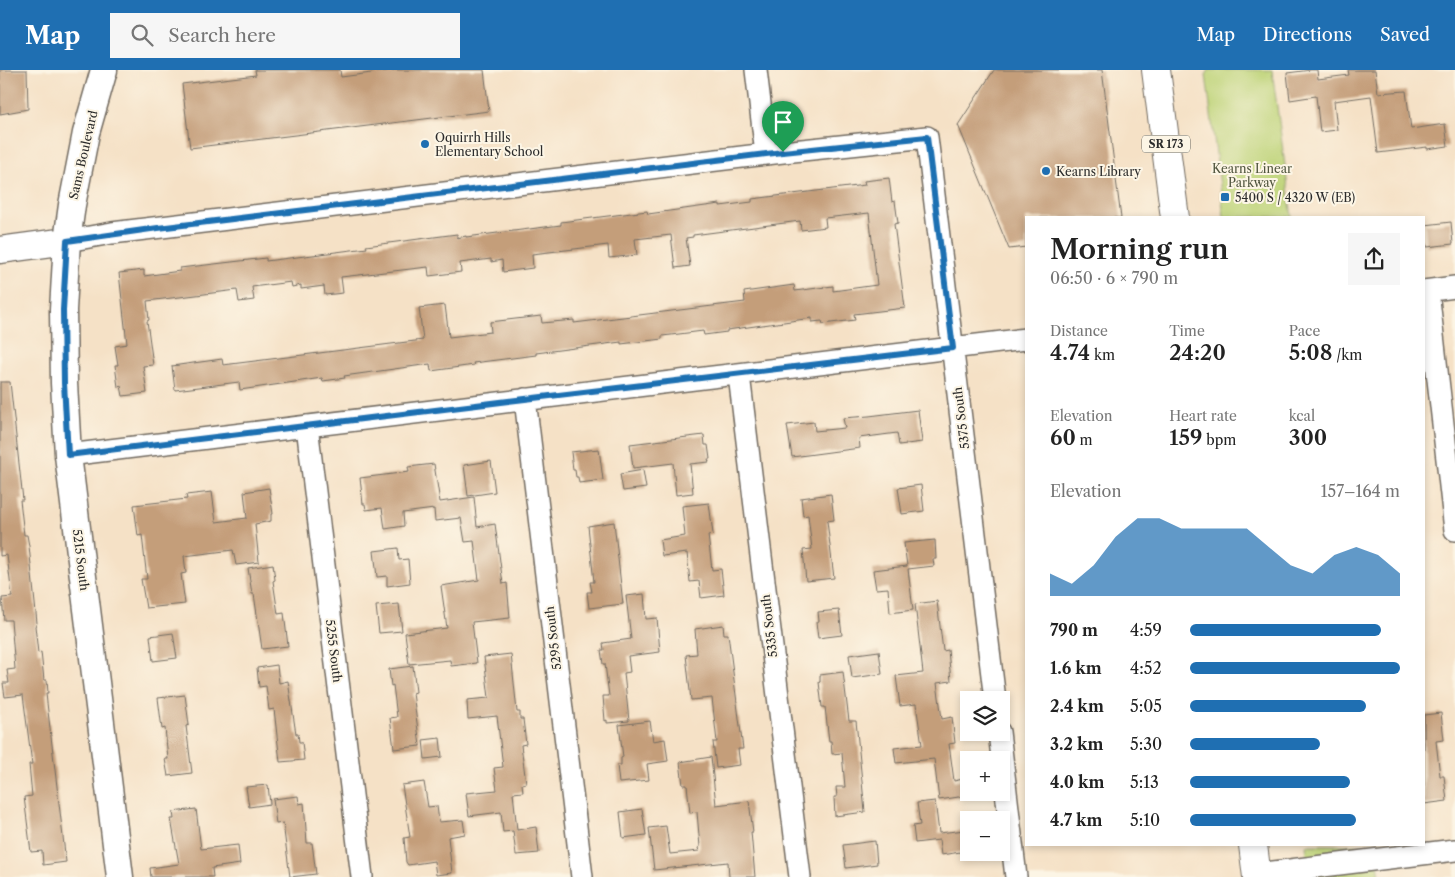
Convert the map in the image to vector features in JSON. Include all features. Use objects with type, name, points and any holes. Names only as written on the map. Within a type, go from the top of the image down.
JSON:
[{"type":"main road","name":"SR 173","points":[[1156,70],[1175,216]]},
{"type":"main road","points":[[1251,876],[1253,846]]},
{"type":"street","name":"Sams Boulevard","points":[[67,241],[86,133],[104,70]]},
{"type":"street","points":[[0,250],[140,230],[766,154],[756,70]]},
{"type":"street","name":"5375 South","points":[[766,154],[927,137],[994,691]]},
{"type":"street","name":"5215 South","points":[[67,241],[63,328],[68,455],[120,877]]},
{"type":"street","points":[[1455,287],[1426,291],[1455,530]]},
{"type":"street","points":[[68,455],[1025,339]]},
{"type":"street","name":"5335 South","points":[[739,375],[800,877]]},
{"type":"street","name":"5295 South","points":[[525,399],[582,877]]},
{"type":"street","name":"5255 South","points":[[307,426],[362,877]]},
{"type":"street","points":[[1000,741],[1016,877]]},
{"type":"street","points":[[1251,876],[1455,850]]},
{"type":"green space","name":"Kearns Linear Parkway","points":[[1209,70],[1272,70],[1292,216],[1224,216],[1206,75]]},
{"type":"green space","points":[[1306,846],[1376,846],[1380,877],[1309,877]]},
{"type":"building","points":[[0,70],[27,70],[28,109],[0,114]]},
{"type":"building","points":[[255,70],[340,70],[341,77],[394,70],[484,70],[489,111],[190,148],[182,84],[256,75]]},
{"type":"building","name":"Kearns Library","points":[[994,70],[1102,70],[1121,216],[1025,216],[1025,247],[1009,249],[958,125]]},
{"type":"building","points":[[1317,70],[1318,79],[1349,75],[1348,70],[1375,70],[1378,93],[1406,91],[1411,129],[1445,124],[1448,146],[1378,153],[1371,96],[1334,101],[1337,130],[1320,132],[1316,96],[1290,100],[1287,73]]},
{"type":"building","points":[[889,178],[892,202],[895,201],[898,223],[894,224],[905,308],[854,314],[855,320],[823,324],[822,321],[812,322],[812,318],[704,335],[703,331],[662,336],[662,339],[621,344],[621,342],[536,353],[536,355],[473,363],[474,365],[431,371],[430,364],[344,376],[345,378],[323,381],[322,378],[240,390],[239,382],[175,390],[172,366],[222,359],[223,365],[423,340],[419,308],[445,305],[449,337],[491,332],[490,322],[541,316],[542,323],[574,320],[574,323],[745,302],[744,292],[794,285],[795,291],[833,286],[833,291],[877,285],[869,213],[825,218],[826,227],[801,230],[800,221],[693,235],[693,237],[686,238],[690,266],[675,268],[671,235],[635,239],[637,255],[609,258],[608,245],[532,254],[533,268],[503,272],[502,260],[491,262],[491,259],[460,263],[461,272],[429,276],[428,267],[341,277],[343,293],[325,295],[324,286],[301,289],[301,285],[292,287],[291,282],[252,287],[254,300],[239,302],[237,290],[147,301],[149,320],[147,321],[153,365],[143,366],[147,393],[123,396],[121,386],[118,387],[115,365],[118,365],[115,346],[127,344],[119,273],[144,270],[144,276],[180,271],[180,268],[266,258],[266,261],[457,234],[457,238],[561,225],[561,222],[647,211],[648,214],[720,204],[720,206],[752,202],[752,199],[865,185],[864,181]]},
{"type":"building","points":[[1451,222],[1453,244],[1427,247],[1425,225]]},
{"type":"building","points":[[0,382],[10,382],[23,500],[20,500],[24,535],[27,535],[29,546],[37,623],[35,626],[38,653],[41,652],[44,680],[47,680],[47,703],[66,862],[43,865],[42,851],[31,852],[24,797],[32,796],[29,764],[32,764],[23,695],[5,697],[3,683],[9,683],[7,670],[15,669],[11,620],[4,620],[2,598],[12,597],[7,555],[0,556]]},
{"type":"building","points":[[918,410],[922,442],[899,445],[897,433],[859,438],[860,448],[792,457],[787,425],[814,422],[815,431],[845,428],[843,418]]},
{"type":"building","points":[[704,435],[710,459],[708,459],[709,462],[690,464],[693,493],[676,495],[673,463],[633,468],[630,444]]},
{"type":"building","points":[[599,449],[603,480],[579,483],[575,470],[573,470],[571,452]]},
{"type":"building","points":[[491,461],[495,492],[468,496],[464,465]]},
{"type":"building","points":[[434,464],[440,502],[474,497],[477,527],[495,524],[503,584],[507,583],[510,618],[472,622],[477,663],[451,666],[450,660],[409,664],[405,633],[447,628],[441,586],[479,580],[474,541],[465,542],[461,518],[435,521],[434,509],[403,513],[404,526],[385,529],[382,508],[366,510],[365,504],[363,504],[360,478],[409,472],[408,467]]},
{"type":"building","points":[[643,470],[646,488],[623,491],[620,474]]},
{"type":"building","points":[[921,485],[924,511],[902,514],[898,488]]},
{"type":"building","points":[[269,488],[273,514],[271,514],[271,521],[255,524],[259,562],[236,565],[233,550],[184,556],[186,573],[181,574],[185,604],[146,608],[141,579],[147,579],[142,535],[138,536],[134,505],[187,499],[186,495],[212,492],[216,522],[247,518],[244,492]]},
{"type":"building","points":[[831,494],[834,520],[827,521],[834,578],[806,581],[803,550],[812,549],[808,515],[803,516],[801,498]]},
{"type":"building","points":[[709,503],[713,534],[708,535],[712,570],[721,569],[724,595],[701,598],[699,581],[690,582],[687,553],[662,556],[660,540],[685,536],[682,506]]},
{"type":"building","points":[[614,522],[623,604],[589,608],[587,592],[592,592],[590,582],[594,582],[588,526]]},
{"type":"building","points":[[935,540],[936,559],[933,559],[934,566],[908,569],[913,610],[890,613],[888,588],[876,589],[873,570],[907,566],[904,543]]},
{"type":"building","points":[[398,548],[399,560],[408,559],[410,583],[387,586],[387,576],[377,577],[374,551]]},
{"type":"building","points":[[273,564],[275,580],[273,581],[278,614],[284,613],[288,646],[262,649],[248,568]]},
{"type":"building","points":[[644,594],[646,619],[657,618],[660,652],[628,656],[630,672],[624,673],[629,721],[607,723],[607,720],[605,721],[603,696],[609,696],[605,664],[603,664],[601,650],[604,650],[603,643],[631,639],[626,596]]},
{"type":"building","points":[[937,601],[943,651],[948,650],[951,681],[937,683],[942,719],[952,717],[955,743],[949,744],[954,781],[960,780],[960,797],[939,800],[934,759],[896,763],[894,748],[922,745],[916,704],[900,706],[896,676],[923,673],[915,604]]},
{"type":"building","points":[[399,604],[402,631],[379,633],[376,606]]},
{"type":"building","points":[[839,610],[842,635],[818,638],[816,622],[819,621],[818,612]]},
{"type":"building","points":[[723,625],[724,634],[728,634],[743,749],[738,749],[740,765],[716,768],[713,742],[717,742],[712,698],[691,700],[686,655],[697,654],[695,629]]},
{"type":"building","points":[[173,633],[177,658],[153,661],[150,636]]},
{"type":"building","points":[[879,651],[882,674],[852,678],[849,655]]},
{"type":"building","points":[[511,654],[517,712],[520,712],[520,719],[523,719],[526,744],[521,745],[526,783],[522,784],[523,792],[513,793],[517,830],[536,827],[539,853],[516,855],[513,831],[503,832],[501,812],[469,816],[466,793],[497,790],[494,768],[503,767],[497,716],[468,719],[467,700],[489,698],[484,657]]},
{"type":"building","points":[[277,665],[279,683],[288,681],[296,734],[298,734],[299,742],[302,742],[304,760],[280,762],[274,709],[269,710],[266,686],[259,687],[257,668]]},
{"type":"building","points":[[413,666],[416,692],[413,693],[420,746],[394,749],[390,718],[397,717],[389,669]]},
{"type":"building","points":[[843,672],[849,721],[856,721],[865,812],[835,816],[834,797],[837,797],[836,787],[845,787],[842,753],[832,754],[819,682],[820,675]]},
{"type":"building","points":[[185,695],[189,725],[186,726],[192,773],[168,776],[165,759],[168,759],[165,728],[162,729],[158,698]]},
{"type":"building","points":[[1441,713],[1444,740],[1436,741],[1440,776],[1444,776],[1447,801],[1425,804],[1425,715]]},
{"type":"building","points":[[650,721],[653,741],[665,739],[668,761],[647,764],[649,780],[619,783],[617,765],[621,765],[621,758],[623,757],[619,725]]},
{"type":"building","points":[[440,738],[442,757],[425,759],[423,740]]},
{"type":"building","points":[[711,757],[716,805],[749,801],[753,832],[751,832],[755,877],[729,877],[728,862],[654,870],[649,828],[666,826],[670,854],[699,851],[697,812],[690,813],[687,785],[683,785],[680,762]]},
{"type":"building","points":[[424,782],[428,807],[437,806],[439,822],[463,820],[465,834],[448,837],[452,873],[436,875],[434,861],[408,865],[406,862],[404,838],[410,837],[402,785]]},
{"type":"building","points":[[268,785],[270,804],[249,807],[246,787]]},
{"type":"building","points":[[298,796],[299,804],[304,803],[307,843],[312,843],[316,874],[290,877],[283,823],[276,824],[273,799]]},
{"type":"building","points":[[935,801],[939,833],[960,831],[960,852],[941,855],[939,840],[915,843],[913,826],[920,825],[917,803]]},
{"type":"building","points":[[196,809],[201,849],[238,845],[240,864],[212,868],[213,877],[151,877],[150,868],[179,864],[171,819],[174,819],[173,812]]},
{"type":"building","points":[[642,809],[646,835],[623,838],[620,812]]},
{"type":"building","points":[[875,841],[877,864],[846,868],[843,845]]},
{"type":"place","name":"Oquirrh Hills Elementary School","points":[[425,144]]},
{"type":"place","name":"Kearns Library","points":[[1046,171]]},
{"type":"place","name":"5400 S / 4320 W (EB)","points":[[1225,197]]},
{"type":"route","points":[[927,137],[953,348],[68,455],[64,383],[63,310],[67,241],[158,228],[783,152],[927,137]]}]
